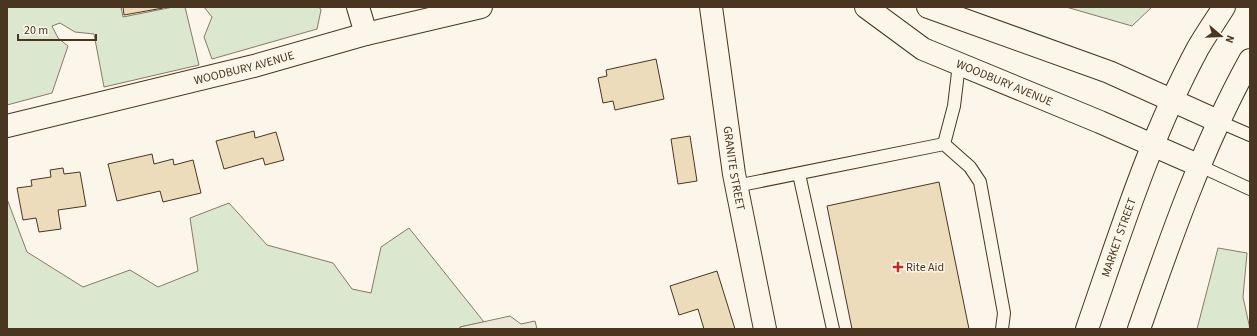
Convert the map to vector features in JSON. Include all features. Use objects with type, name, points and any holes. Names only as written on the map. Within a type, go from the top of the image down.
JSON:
[{"type":"street","points":[[358,7],[366,34]]},
{"type":"street","name":"WOODBURY AVENUE","points":[[7,126],[254,66],[366,34],[481,7]]},
{"type":"street","name":"GRANITE STREET","points":[[711,7],[736,186],[765,329]]},
{"type":"street","name":"WOODBURY AVENUE","points":[[866,7],[923,49],[1091,118],[1200,166]]},
{"type":"street","points":[[928,7],[1109,72],[1220,122]]},
{"type":"street","points":[[1151,145],[1199,47],[1224,7]]},
{"type":"street","points":[[1139,329],[1178,216],[1239,79],[1250,60]]},
{"type":"street","name":"MARKET STREET","points":[[1086,329],[1151,145]]},
{"type":"lane","points":[[944,144],[954,106],[959,64]]},
{"type":"lane","points":[[1220,122],[1250,135]]},
{"type":"lane","points":[[736,186],[944,144]]},
{"type":"lane","points":[[944,144],[970,166],[980,182],[1004,313],[1002,329]]},
{"type":"lane","points":[[1200,166],[1250,189]]},
{"type":"lane","points":[[799,174],[834,329]]},
{"type":"green space","points":[[7,7],[121,7],[123,17],[173,7],[185,7],[199,65],[104,87],[94,34],[75,32],[60,23],[52,26],[58,38],[68,46],[52,93],[7,105]]},
{"type":"green space","points":[[204,7],[319,7],[321,10],[317,29],[212,59],[204,37],[212,17]]},
{"type":"green space","points":[[1066,7],[1152,7],[1132,26]]},
{"type":"green space","points":[[7,199],[27,252],[83,287],[130,270],[158,287],[198,271],[190,218],[229,203],[267,245],[333,263],[352,289],[371,293],[381,247],[409,228],[484,322],[460,327],[460,329],[7,329]]},
{"type":"green space","points":[[1218,248],[1247,253],[1243,297],[1250,329],[1197,329]]},
{"type":"shaded area","points":[[510,316],[521,324],[535,321],[537,329],[460,329],[460,327]]},
{"type":"building","points":[[123,7],[163,7],[163,8],[124,15]]},
{"type":"building","points":[[656,59],[664,99],[615,110],[613,101],[603,103],[598,78],[607,76],[606,70]]},
{"type":"building","points":[[254,131],[255,138],[276,132],[284,160],[265,165],[263,158],[224,169],[216,141]]},
{"type":"building","points":[[690,136],[697,181],[678,184],[671,139]]},
{"type":"building","points":[[152,154],[154,164],[173,159],[174,165],[193,160],[201,193],[163,202],[160,191],[117,201],[108,164]]},
{"type":"building","points":[[63,168],[64,174],[80,172],[86,206],[58,210],[61,229],[39,232],[36,218],[23,220],[17,188],[32,186],[31,180],[51,177],[50,170]]},
{"type":"building","name":"Rite Aid","points":[[939,182],[969,329],[852,329],[827,206]]},
{"type":"building","points":[[717,271],[735,329],[704,329],[698,309],[679,315],[670,286]]},
{"type":"place","name":"Rite Aid","points":[[898,267]]}]
